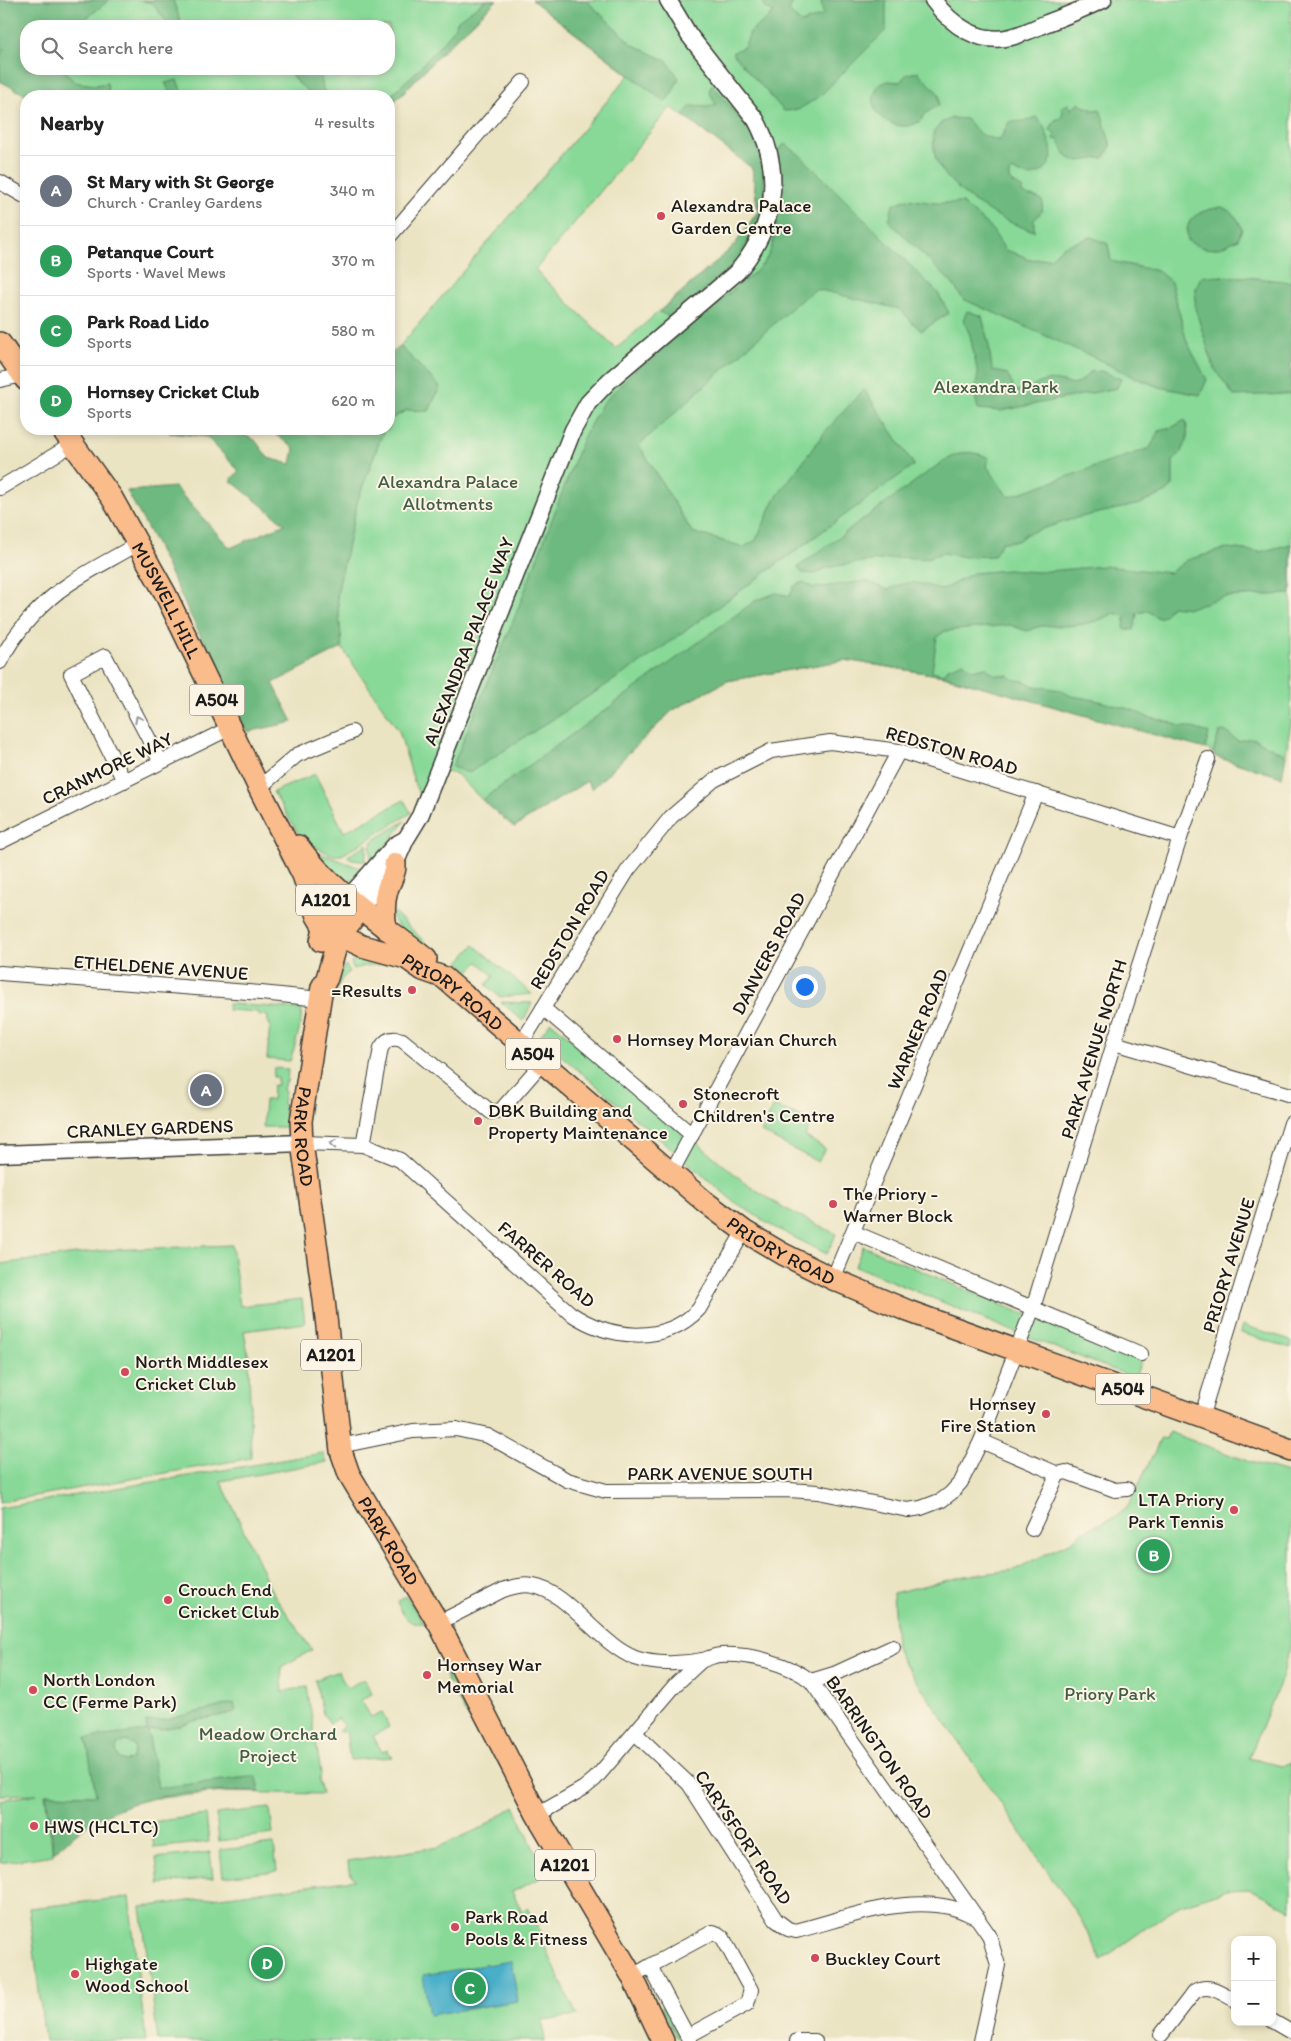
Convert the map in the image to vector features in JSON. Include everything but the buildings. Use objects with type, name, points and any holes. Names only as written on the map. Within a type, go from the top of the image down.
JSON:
[{"type":"main road","points":[[0,343],[20,372]]},
{"type":"main road","name":"MUSWELL HILL","points":[[68,436],[112,498],[139,543],[165,593],[259,788],[303,874],[317,916],[336,927]]},
{"type":"main road","name":"MUSWELL HILL","points":[[269,808],[312,864],[386,929],[428,961],[442,977]]},
{"type":"main road","name":"A1201","points":[[312,864],[336,927]]},
{"type":"main road","points":[[386,929],[384,902],[396,870],[395,864]]},
{"type":"main road","name":"PARK ROAD","points":[[355,903],[342,916],[336,927],[318,977],[301,1120],[302,1143],[324,1300],[340,1446],[349,1474],[438,1623],[562,1860],[641,1971],[663,2041]]},
{"type":"main road","name":"PRIORY ROAD","points":[[336,927],[362,946],[395,954],[423,970],[442,977],[705,1202],[744,1231],[833,1279],[908,1311],[1291,1450]]},
{"type":"main road","points":[[318,989],[341,963],[356,956],[395,954]]},
{"type":"street","name":"ALEXANDRA PALACE WAY","points":[[355,903],[395,864],[406,839],[420,816],[433,787],[535,523],[580,415],[588,403],[610,380],[737,272],[751,257],[768,223],[772,203],[772,178],[768,152],[762,132],[756,120],[680,22],[668,0]]},
{"type":"street","points":[[933,0],[945,16],[959,28],[978,36],[997,39],[1026,32],[1104,0]]},
{"type":"street","points":[[395,230],[523,82]]},
{"type":"street","points":[[0,182],[20,194]]},
{"type":"street","points":[[0,380],[20,378]]},
{"type":"street","points":[[0,488],[68,436]]},
{"type":"street","points":[[0,662],[5,651],[34,614],[67,585],[139,543]]},
{"type":"street","points":[[124,781],[71,674],[105,656],[161,762]]},
{"type":"street","name":"CRANMORE WAY","points":[[0,842],[230,728]]},
{"type":"street","points":[[259,788],[297,755],[352,732]]},
{"type":"street","name":"REDSTON ROAD","points":[[521,1044],[628,870],[671,817],[714,780],[772,751],[830,742],[899,751],[1180,838]]},
{"type":"street","name":"DANVERS ROAD","points":[[671,1173],[899,751]]},
{"type":"street","name":"PARK AVENUE NORTH","points":[[1017,1351],[1034,1308],[1114,1043],[1180,838],[1208,759]]},
{"type":"street","name":"WARNER ROAD","points":[[833,1279],[1036,793]]},
{"type":"street","name":"ALEXANDRA PALACE WAY","points":[[355,903],[395,845],[406,839]]},
{"type":"street","name":"ETHELDENE AVENUE","points":[[0,974],[318,989]]},
{"type":"street","points":[[543,1008],[692,1135]]},
{"type":"street","points":[[364,1145],[381,1048],[384,1042],[390,1039],[402,1040],[491,1112],[501,1110],[542,1063]]},
{"type":"street","points":[[1114,1043],[1291,1095]]},
{"type":"street","name":"PRIORY AVENUE","points":[[1201,1418],[1291,1123]]},
{"type":"street","name":"FARRER ROAD","points":[[302,1143],[364,1145],[388,1154],[412,1169],[570,1313],[586,1323],[617,1333],[629,1335],[655,1333],[671,1329],[691,1318],[699,1309],[744,1231]]},
{"type":"street","name":"CRANLEY GARDENS","points":[[0,1154],[302,1143]]},
{"type":"street","points":[[853,1232],[1141,1354]]},
{"type":"street","name":"PARK AVENUE SOUTH","points":[[340,1446],[413,1431],[442,1429],[470,1431],[503,1443],[567,1480],[606,1491],[789,1490],[818,1492],[908,1510],[932,1505],[951,1493],[965,1474],[981,1441],[1017,1351]]},
{"type":"street","points":[[981,1441],[1058,1474],[1066,1472],[1115,1490],[1127,1489]]},
{"type":"street","points":[[1032,1528],[1058,1474]]},
{"type":"street","name":"BARRINGTON ROAD","points":[[438,1623],[503,1590],[515,1586],[533,1586],[550,1592],[616,1648],[635,1658],[669,1663],[702,1660],[721,1655],[749,1657],[792,1669],[811,1681],[958,1891],[980,1919],[989,1935],[998,1965],[980,2041]]},
{"type":"street","points":[[811,1681],[834,1674],[893,1647]]},
{"type":"street","points":[[537,1814],[584,1788],[595,1779],[676,1684],[702,1660]]},
{"type":"street","points":[[669,1663],[677,1672],[676,1684]]},
{"type":"street","name":"CARYSFORT ROAD","points":[[635,1733],[689,1784],[776,1920],[788,1929],[796,1931],[887,1907],[908,1905],[948,1907],[980,1919]]},
{"type":"street","points":[[948,1907],[956,1901],[958,1891]]},
{"type":"street","points":[[712,1932],[723,1938],[751,1990],[747,2004],[689,2039],[641,1971],[712,1932]]},
{"type":"street","points":[[1161,2035],[1194,1991],[1200,1988],[1213,1988],[1231,1998]]},
{"type":"street","points":[[1276,2023],[1291,2032]]},
{"type":"street","points":[[797,2041],[815,2041]]},
{"type":"green space","points":[[0,0],[497,0],[448,46],[395,101],[395,90],[20,90],[20,92],[0,81]]},
{"type":"green space","points":[[0,0],[109,0],[84,20],[20,20],[20,75],[69,75],[74,82],[95,85],[107,83],[108,90],[20,90],[20,92],[0,81],[0,57],[4,49],[0,48]]},
{"type":"green space","points":[[140,0],[173,0],[180,20],[165,20],[152,3]]},
{"type":"green space","points":[[486,0],[497,0],[448,46],[395,101],[395,91],[419,69],[451,33],[458,20]]},
{"type":"green space","name":"Alexandra Park","points":[[532,0],[1291,0],[1291,722],[1282,777],[1216,757],[1210,750],[944,676],[845,660],[727,681],[673,710],[592,789],[587,781],[514,827],[479,797],[457,774],[432,767],[420,796],[399,731],[342,648],[337,594],[358,499],[382,435],[395,435],[395,417],[408,410],[429,411],[439,387],[400,346],[629,75]],"holes":[[[671,107],[752,168],[758,211],[734,246],[616,349],[535,270]]]},
{"type":"green space","points":[[532,0],[586,0],[632,44],[667,61],[679,78],[672,93],[665,102]]},
{"type":"green space","points":[[763,0],[794,0],[789,11],[801,23],[823,15],[821,0],[886,0],[886,30],[820,96],[798,110],[784,111],[732,53],[745,46],[750,32],[774,13],[765,8]]},
{"type":"green space","points":[[918,72],[939,94],[939,105],[926,113],[920,121],[911,125],[897,125],[884,120],[875,109],[873,103],[874,95],[879,85],[888,81],[900,82],[907,74]]},
{"type":"green space","points":[[292,75],[321,75],[323,90],[307,90]]},
{"type":"green space","points":[[177,80],[181,90],[169,90],[165,83]]},
{"type":"green space","points":[[712,84],[752,134],[762,157],[766,206],[738,262],[672,318],[659,312],[734,246],[758,211],[752,168],[682,115],[691,106],[708,107],[716,104],[709,91]]},
{"type":"green space","points":[[1080,103],[1082,106],[1093,109],[1091,113],[1094,110],[1100,109],[1111,146],[1104,158],[1082,161],[1071,159],[1067,156],[1059,140],[1054,139],[1055,135],[1050,130],[1055,120],[1061,118],[1063,112],[1061,107],[1069,104],[1071,109]]},
{"type":"green space","points":[[1036,117],[1043,125],[1051,146],[1052,157],[1049,164],[1043,171],[1032,176],[1020,174],[1012,170],[1009,173],[1009,180],[1023,189],[1021,192],[1038,198],[1043,202],[1042,211],[1034,220],[1034,231],[1008,221],[980,206],[956,186],[936,161],[933,133],[941,123],[952,118],[966,119],[980,134],[999,141],[1009,122],[1026,121]]},
{"type":"green space","points":[[785,144],[801,156],[938,293],[949,313],[921,331],[899,309],[816,289],[796,304],[639,445],[692,532],[744,547],[756,540],[775,499],[824,433],[864,389],[914,465],[645,660],[469,773],[452,767],[514,619],[583,438],[602,404],[639,366],[754,273],[765,261],[774,238],[778,208],[775,153]]},
{"type":"green space","points":[[907,199],[935,203],[962,203],[991,228],[1005,250],[1023,256],[1028,260],[1051,258],[1062,247],[1091,237],[1108,244],[1111,261],[1158,271],[1171,282],[1187,342],[1207,380],[1200,395],[1159,387],[1136,378],[963,299],[952,283],[889,221],[893,205]]},
{"type":"green space","points":[[1222,207],[1232,213],[1239,222],[1242,229],[1238,239],[1213,249],[1195,245],[1188,241],[1188,226],[1195,216],[1207,210]]},
{"type":"green space","points":[[1202,276],[1246,277],[1291,282],[1291,394],[1234,396],[1214,368],[1195,308],[1196,287]]},
{"type":"green space","points":[[967,311],[982,316],[992,370],[1007,374],[1015,390],[1026,392],[1038,384],[1053,380],[1073,385],[1081,381],[1090,372],[1101,371],[1121,379],[1117,388],[1000,411],[978,409],[974,392],[978,375],[970,335],[963,320]]},
{"type":"green space","points":[[400,346],[440,387],[429,411],[407,410],[395,417],[395,351]]},
{"type":"green space","points":[[1185,420],[1187,438],[1184,448],[1173,461],[1173,485],[1167,492],[1140,504],[1076,518],[1026,534],[1018,541],[1002,542],[994,556],[965,557],[943,553],[923,559],[906,557],[855,563],[825,568],[816,574],[802,573],[798,567],[935,467],[955,456],[973,453],[989,458],[987,466],[1008,497],[1150,448],[1159,431],[1171,428]]},
{"type":"green space","points":[[188,435],[244,435],[255,440],[268,458],[291,464],[294,448],[276,435],[382,435],[358,499],[337,594],[342,648],[273,683],[293,722],[247,732],[155,542],[127,491],[175,487],[230,548],[285,524],[230,480],[239,471],[207,437]]},
{"type":"green space","points":[[1291,544],[1291,594],[1223,597],[1189,608],[1171,606],[1164,616],[1158,618],[1148,611],[1137,613],[1134,630],[1124,629],[1125,616],[1114,613],[1089,623],[1075,625],[1044,626],[1027,631],[1010,625],[945,631],[937,637],[932,671],[944,674],[948,668],[964,662],[972,670],[985,667],[995,675],[1008,675],[1015,680],[1024,681],[1034,686],[1060,690],[1071,696],[1133,710],[1147,717],[1209,733],[1205,749],[944,676],[845,660],[727,681],[673,710],[592,789],[587,781],[514,827],[482,800],[755,601],[776,593],[790,596],[794,586],[803,582],[814,588],[866,581],[888,590],[902,584],[915,583],[942,590],[973,573],[1008,570],[1037,572],[1104,566],[1170,573],[1187,560],[1228,548],[1260,552]]},
{"type":"green space","points":[[1224,731],[1238,741],[1252,738],[1286,755],[1282,777],[1216,757],[1213,753],[1219,732]]},
{"type":"green space","points":[[315,774],[344,832],[404,800],[411,813],[342,855],[332,855],[303,841],[273,792]]},
{"type":"green space","points":[[405,821],[373,862],[371,861],[370,845],[374,840]]},
{"type":"green space","points":[[367,844],[365,862],[349,858],[348,856]]},
{"type":"green space","points":[[308,849],[363,869],[355,879],[340,879]]},
{"type":"green space","points":[[394,912],[432,949],[431,951],[401,931],[390,913]]},
{"type":"green space","points":[[474,945],[532,994],[500,997],[486,985],[494,976],[478,962],[469,971],[459,962]]},
{"type":"green space","points":[[366,957],[387,960],[387,964],[353,969],[351,962]]},
{"type":"green space","points":[[346,965],[349,972],[341,980],[329,1004],[333,983],[338,973]]},
{"type":"green space","points":[[501,1002],[532,1003],[523,1021]]},
{"type":"green space","points":[[228,1004],[302,1009],[299,1030],[290,1061],[267,1059],[270,1024],[268,1023],[268,1016],[259,1015],[258,1012],[228,1010]]},
{"type":"green space","points":[[551,1022],[743,1181],[780,1206],[836,1234],[827,1254],[770,1225],[732,1200],[539,1037]]},
{"type":"green space","points":[[274,1068],[288,1069],[287,1082],[285,1082],[283,1090],[285,1091],[283,1103],[287,1124],[285,1127],[263,1127],[265,1100],[272,1100],[273,1085],[277,1085],[277,1077],[273,1077]]},
{"type":"green space","points":[[774,1106],[811,1122],[805,1136],[825,1149],[818,1162],[761,1132]]},
{"type":"green space","name":"North Middlesex Cricket Club","points":[[232,1245],[240,1306],[302,1299],[305,1323],[244,1331],[249,1359],[251,1458],[0,1502],[0,1264],[107,1250]]},
{"type":"green space","points":[[863,1246],[1002,1305],[1141,1360],[1135,1378],[1017,1333],[855,1266]]},
{"type":"green space","points":[[1243,1325],[1291,1340],[1291,1348],[1241,1333]]},
{"type":"green space","name":"Priory Park","points":[[1169,1432],[1247,1461],[1291,1474],[1291,1643],[1282,1678],[1249,1758],[1282,1766],[1291,1762],[1291,1910],[1249,1889],[1227,1890],[1182,1905],[1167,1913],[1101,1960],[1081,1920],[899,1655],[896,1647],[893,1593],[965,1576],[1014,1570],[1072,1541],[1080,1533],[1117,1516],[1129,1505],[1161,1438],[1166,1439]]},
{"type":"green space","name":"Meadow Orchard Project","points":[[323,1453],[327,1462],[221,1481],[271,1590],[312,1650],[281,1667],[283,1691],[307,1687],[321,1773],[319,1781],[322,1794],[223,1792],[160,1798],[45,1794],[53,1855],[0,1863],[0,1800],[37,1794],[0,1795],[0,1508]]},
{"type":"green space","points":[[406,1596],[424,1623],[414,1623],[404,1615],[397,1602]]},
{"type":"green space","points":[[450,1667],[477,1720],[469,1719],[458,1700],[460,1695],[454,1685],[448,1683],[446,1676]]},
{"type":"green space","points":[[338,1671],[347,1688],[364,1679],[372,1694],[361,1700],[371,1717],[382,1712],[389,1727],[373,1736],[382,1752],[387,1750],[392,1757],[350,1760],[346,1731],[338,1732],[344,1725],[337,1718],[331,1724],[323,1714],[315,1680]]},
{"type":"green space","points":[[234,1703],[236,1712],[179,1726],[148,1731],[158,1788],[256,1776],[259,1792],[201,1792],[162,1797],[125,1806],[79,1831],[54,1852],[46,1794],[96,1795],[86,1738],[147,1731],[146,1722],[165,1720]],"holes":[[[127,1741],[133,1744],[135,1750],[132,1759],[126,1761],[119,1759],[116,1750],[118,1744]]]},
{"type":"green space","points":[[514,1806],[546,1875],[512,1892],[522,1911],[527,1908],[541,1932],[539,1934],[577,2016],[542,2020],[545,2041],[158,2041],[141,1907],[355,1880],[349,1871],[348,1861],[438,1847],[483,1827]]},
{"type":"green space","points":[[270,1808],[273,1834],[219,1841],[216,1814]]},
{"type":"green space","points":[[206,1815],[209,1842],[154,1848],[151,1822]]},
{"type":"green space","points":[[274,1844],[277,1871],[223,1877],[220,1850]]},
{"type":"green space","points":[[210,1852],[213,1878],[159,1884],[156,1858]]},
{"type":"green space","points":[[129,1897],[146,2041],[45,2041],[29,1908]]},
{"type":"green space","points":[[666,2005],[681,2036],[676,2036],[661,2007]]},
{"type":"water","points":[[511,1961],[518,2001],[429,2015],[423,1975]]},
{"type":"place","name":"Alexandra Palace Garden Centre","points":[[661,216]]},
{"type":"place","name":"=Results","points":[[412,990]]},
{"type":"place","name":"Hornsey Moravian Church","points":[[617,1039]]},
{"type":"place","name":"St Mary with St George","points":[[206,1090]]},
{"type":"place","name":"Stonecroft Children's Centre","points":[[683,1104]]},
{"type":"place","name":"DBK Building and Property Maintenance","points":[[478,1121]]},
{"type":"place","name":"The Priory - Warner Block","points":[[833,1204]]},
{"type":"place","name":"North Middlesex Cricket Club","points":[[125,1372]]},
{"type":"place","name":"Hornsey Fire Station","points":[[1046,1414]]},
{"type":"place","name":"LTA Priory Park Tennis","points":[[1234,1510]]},
{"type":"place","name":"Petanque Court","points":[[1154,1555]]},
{"type":"place","name":"Crouch End Cricket Club","points":[[168,1600]]},
{"type":"place","name":"Hornsey War Memorial","points":[[427,1675]]},
{"type":"place","name":"North London CC (Ferme Park)","points":[[33,1690]]},
{"type":"place","name":"HWS (HCLTC)","points":[[34,1826]]},
{"type":"place","name":"Park Road Pools & Fitness","points":[[455,1927]]},
{"type":"place","name":"Buckley Court","points":[[815,1958]]},
{"type":"place","name":"Hornsey Cricket Club","points":[[267,1963]]},
{"type":"place","name":"Highgate Wood School","points":[[75,1974]]},
{"type":"place","name":"Park Road Lido","points":[[470,1988]]},
{"type":"park label","name":"Alexandra Palace Allotments","points":[[448,492]]}]
